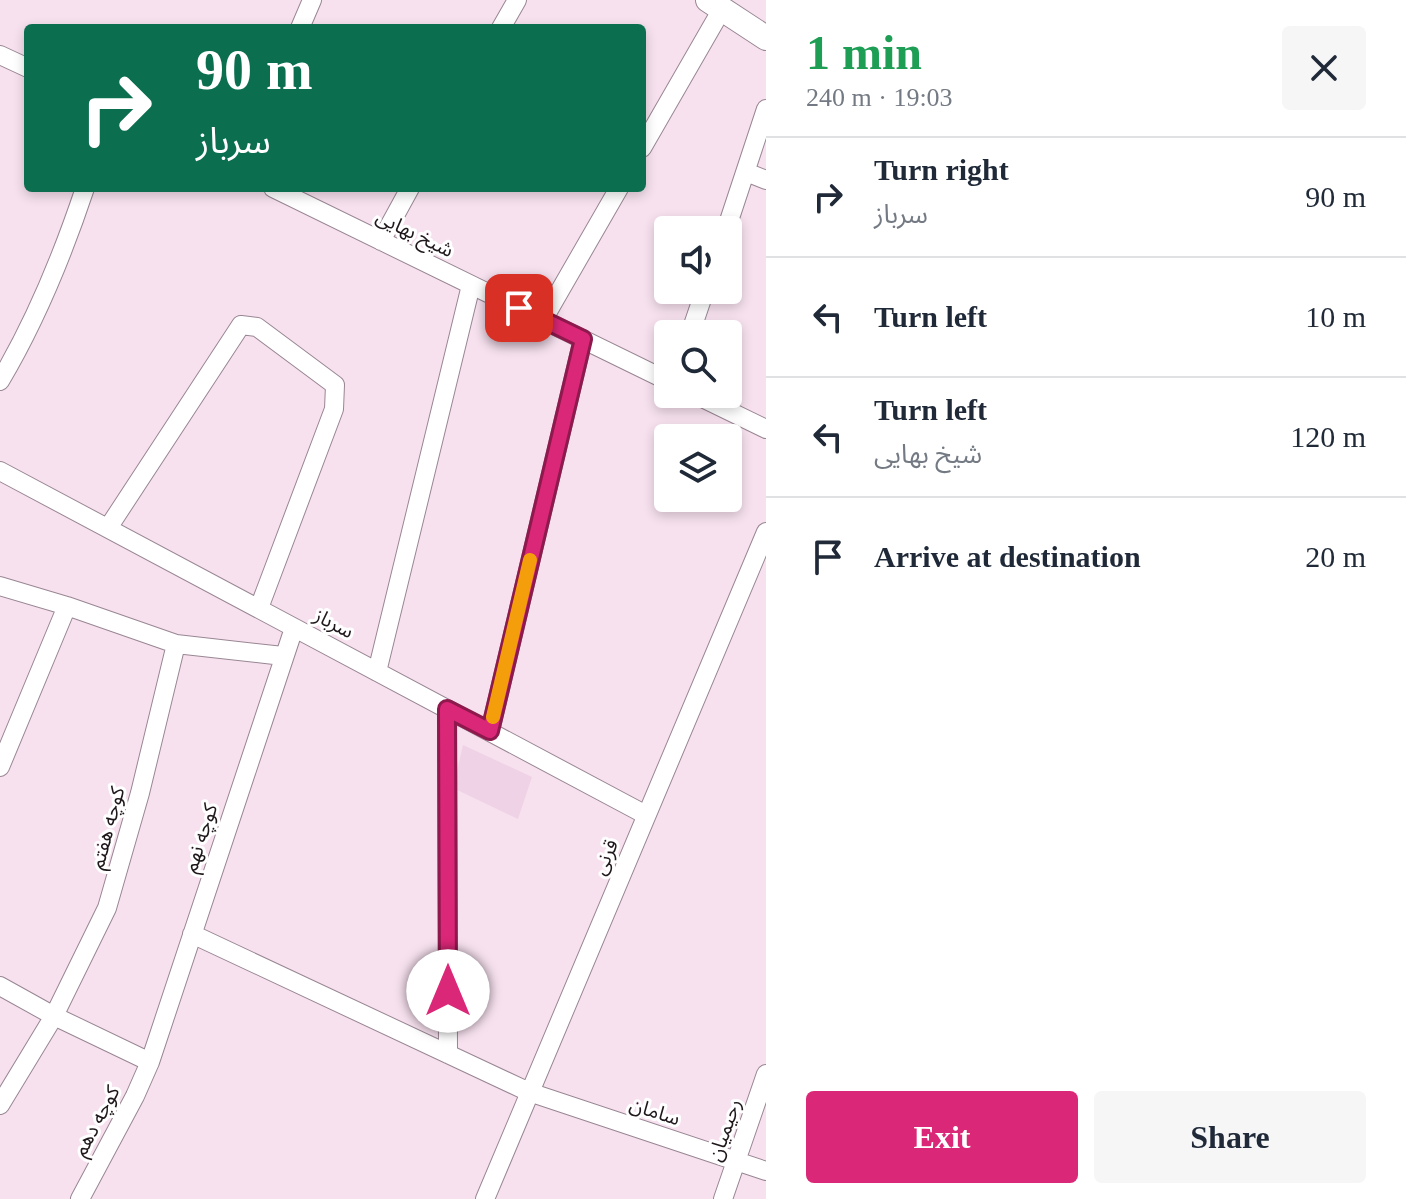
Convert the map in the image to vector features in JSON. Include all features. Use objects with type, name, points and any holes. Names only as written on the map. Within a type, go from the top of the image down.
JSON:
[{"type":"street","points":[[302,24],[312,0]]},
{"type":"street","points":[[503,24],[517,0]]},
{"type":"street","points":[[646,140],[715,5],[766,38]]},
{"type":"street","points":[[0,55],[24,66]]},
{"type":"street","points":[[731,216],[766,109]]},
{"type":"street","points":[[746,172],[766,180]]},
{"type":"street","points":[[0,381],[16,354],[73,226],[84,192]]},
{"type":"street","name":"شیخ بهایی","points":[[281,192],[654,374]]},
{"type":"street","points":[[381,241],[408,192]]},
{"type":"street","points":[[543,320],[617,192]]},
{"type":"street","points":[[377,672],[471,285]]},
{"type":"street","points":[[108,528],[241,325],[257,327],[335,385],[334,409],[259,608]]},
{"type":"street","points":[[490,731],[583,339]]},
{"type":"street","points":[[723,408],[766,429]]},
{"type":"street","name":"سرباز","points":[[0,471],[646,815]]},
{"type":"street","name":"قرنی","points":[[485,1199],[766,532]]},
{"type":"street","points":[[0,586],[176,644],[283,656]]},
{"type":"street","points":[[0,767],[67,606]]},
{"type":"street","name":"کوچه نهم","points":[[150,1062],[294,628]]},
{"type":"street","name":"کوچه هفتم","points":[[0,1105],[54,1016],[107,908],[140,793],[176,644]]},
{"type":"street","points":[[447,709],[448,1054]]},
{"type":"street","name":"سامان","points":[[192,934],[529,1092],[766,1171]]},
{"type":"street","points":[[0,986],[150,1062]]},
{"type":"street","name":"کوچه دهم","points":[[80,1199],[150,1062]]},
{"type":"street","name":"رحیمیان","points":[[723,1199],[766,1074]]},
{"type":"shaded area","points":[[463,745],[532,777],[518,819],[453,788]]},
{"type":"slow traffic","points":[[493,717],[530,560]]},
{"type":"route","points":[[448,991],[447,709],[490,731],[583,339],[519,308]]}]
